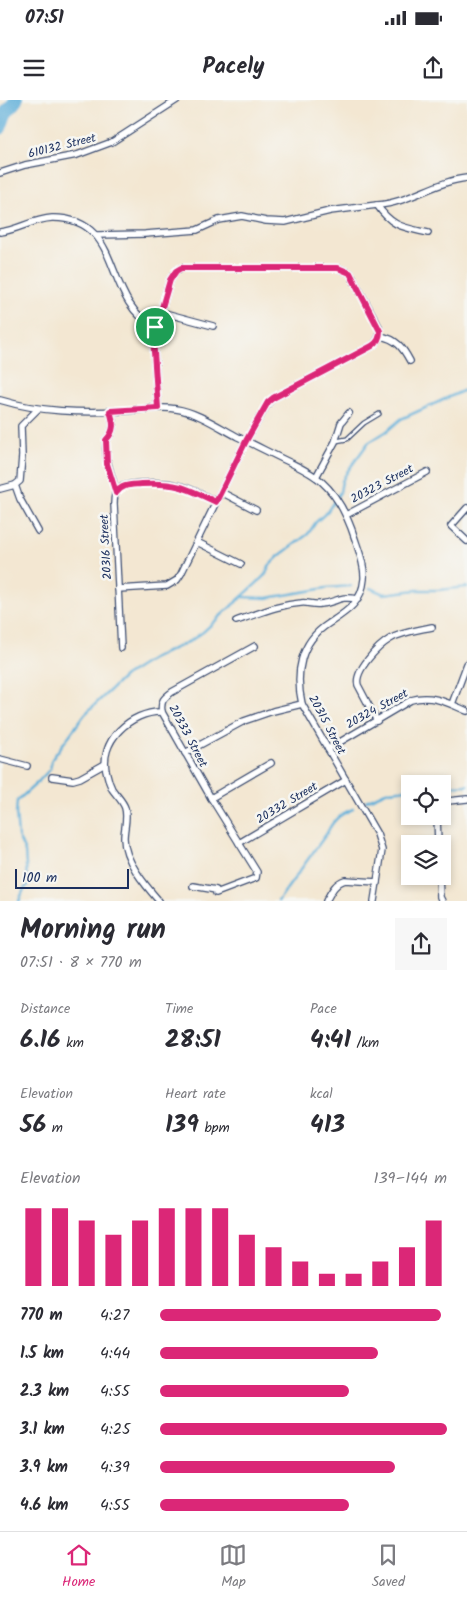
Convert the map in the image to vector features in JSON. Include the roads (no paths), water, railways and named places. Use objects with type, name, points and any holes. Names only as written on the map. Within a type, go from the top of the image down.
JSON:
[{"type":"street","name":"610132 Street","points":[[0,173],[26,165],[77,155],[112,142],[177,100]]},
{"type":"street","points":[[96,235],[197,230],[219,220],[242,216],[266,221],[285,222],[330,211],[388,204],[445,183],[467,178]]},
{"type":"street","points":[[377,205],[387,218],[398,226],[428,233]]},
{"type":"street","points":[[0,232],[38,220],[53,218],[78,223],[96,235],[103,243],[113,272],[126,300],[143,321],[155,327]]},
{"type":"street","points":[[158,408],[153,345],[155,327],[170,280],[176,271],[181,268],[338,268],[350,273],[378,327],[380,336],[386,337],[403,347],[410,361]]},
{"type":"street","points":[[161,312],[213,326]]},
{"type":"street","name":"20316 Street","points":[[116,493],[114,504],[118,588],[172,584],[181,574],[246,441],[263,410],[273,398],[372,346],[377,343],[380,336]]},
{"type":"street","points":[[0,400],[37,410],[110,411],[158,408],[177,409],[189,413],[316,477],[332,492],[339,503],[346,515],[358,548],[364,576],[363,587],[358,599],[343,597],[319,605],[303,602],[265,610],[236,621]]},
{"type":"street","points":[[0,489],[15,485],[21,479],[21,426],[37,410]]},
{"type":"street","points":[[110,411],[113,430],[106,440],[106,451],[107,464],[116,493]]},
{"type":"street","points":[[316,477],[334,442],[340,423],[349,413]]},
{"type":"street","name":"20323 Street","points":[[346,515],[427,472]]},
{"type":"street","points":[[116,493],[126,485],[166,483],[195,491],[216,502]]},
{"type":"street","points":[[15,485],[20,499],[38,531]]},
{"type":"street","points":[[221,492],[256,510]]},
{"type":"street","points":[[467,508],[451,526],[467,542]]},
{"type":"street","points":[[197,542],[241,564]]},
{"type":"street","points":[[118,588],[121,648]]},
{"type":"street","name":"20315 Street","points":[[358,599],[348,610],[315,635],[303,653],[299,667],[298,688],[302,704],[377,834],[382,850],[374,901]]},
{"type":"street","points":[[377,721],[358,685],[357,679],[360,671],[379,648],[390,639],[432,627]]},
{"type":"street","name":"20333 Street","points":[[216,893],[256,878],[257,872],[211,798],[160,706],[164,698],[255,646]]},
{"type":"street","points":[[452,704],[467,664]]},
{"type":"street","name":"20324 Street","points":[[328,749],[411,700],[423,697],[452,704],[467,711]]},
{"type":"street","points":[[185,753],[244,721],[302,704]]},
{"type":"street","points":[[159,901],[142,882],[133,866],[124,840],[126,825],[125,807],[112,788],[105,764],[108,748],[115,734],[145,713],[162,712]]},
{"type":"street","points":[[0,759],[27,766]]},
{"type":"street","points":[[211,798],[271,763]]},
{"type":"street","points":[[52,777],[73,780],[105,764]]},
{"type":"street","name":"20332 Street","points":[[239,843],[346,780]]},
{"type":"street","points":[[451,802],[467,799]]},
{"type":"street","points":[[326,901],[341,881],[377,882]]},
{"type":"street","points":[[439,885],[442,901]]},
{"type":"street","points":[[192,886],[216,890],[216,901]]},
{"type":"lane","points":[[334,442],[347,438],[380,414]]},
{"type":"waterway","points":[[0,128],[5,114],[16,100]]},
{"type":"waterway","points":[[19,901],[24,889],[30,883],[27,878],[25,852],[18,836],[17,801],[50,769],[52,759],[85,714],[125,676],[152,659],[190,641],[203,632],[256,584],[266,574],[269,566],[308,534],[316,522],[327,512],[340,492],[342,481],[347,472],[368,443],[401,419],[467,389]]},
{"type":"waterway","points":[[242,597],[267,598],[326,588],[351,586]]},
{"type":"waterway","points":[[370,588],[384,594],[467,587]]},
{"type":"waterway","points":[[451,786],[467,785]]},
{"type":"waterway","points":[[366,801],[388,791],[401,790]]},
{"type":"waterway","points":[[278,901],[334,821],[353,809]]}]
